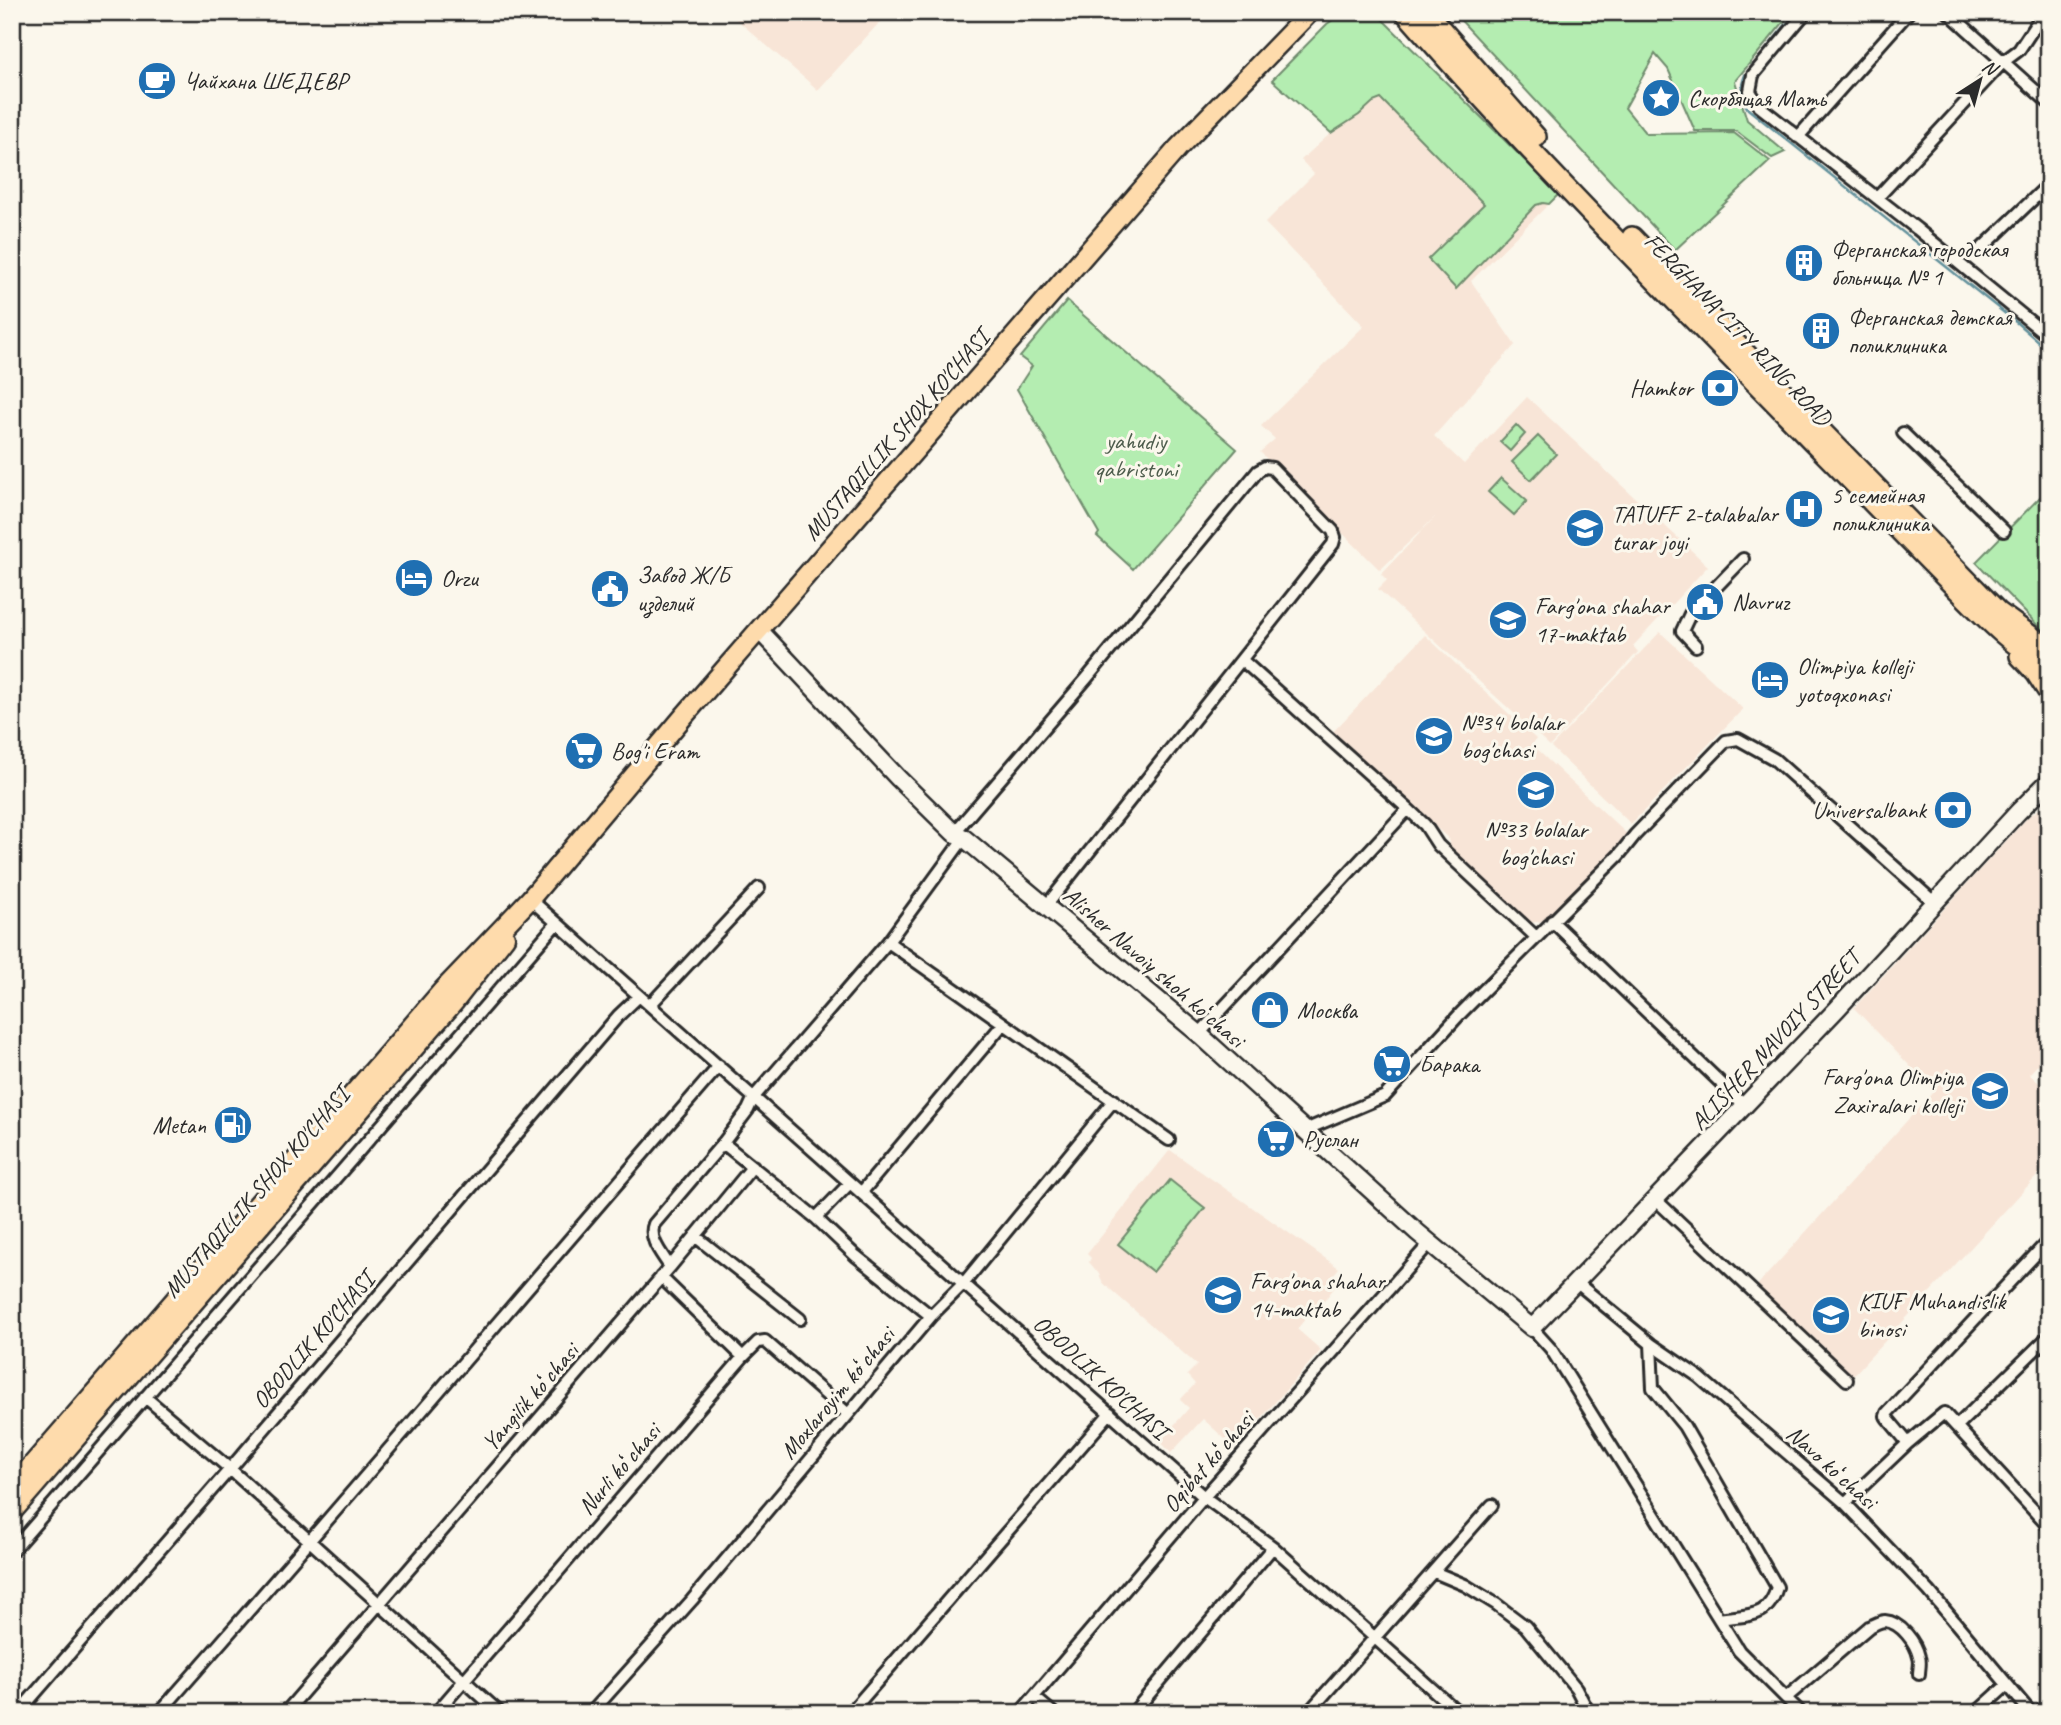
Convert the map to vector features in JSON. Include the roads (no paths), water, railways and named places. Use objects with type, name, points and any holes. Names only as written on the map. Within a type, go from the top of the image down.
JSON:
[{"type":"highway","name":"FERGHANA CITY RING ROAD","points":[[1405,12],[1554,175],[1989,622],[2049,667]]},
{"type":"highway","name":"FERGHANA CITY RING ROAD","points":[[1426,12],[1563,166],[1997,612],[2049,649]]},
{"type":"highway","points":[[1989,622],[2036,673],[2049,693]]},
{"type":"main road","name":"MUSTAQILLIK SHOX KO'CHASI","points":[[12,1512],[84,1416],[443,989],[530,899],[759,630],[1178,148],[1310,12]]},
{"type":"main road","name":"MUSTAQILLIK SHOX KO'CHASI","points":[[12,1488],[84,1416]]},
{"type":"street","points":[[1806,12],[1753,75],[1751,95],[1764,111],[2049,337]]},
{"type":"street","points":[[1798,137],[1909,12]]},
{"type":"street","points":[[1948,12],[2049,103]]},
{"type":"street","points":[[1877,198],[2003,62],[2019,50],[2045,12]]},
{"type":"street","points":[[1979,251],[2049,184]]},
{"type":"street","points":[[1903,433],[2004,531]]},
{"type":"street","points":[[670,1267],[658,1249],[651,1231],[654,1224],[723,1143],[748,1110],[754,1097],[888,942],[959,835],[1087,678],[1258,471],[1265,467],[1272,468],[1333,531],[1333,544],[1046,905]]},
{"type":"street","points":[[1696,646],[1682,631],[1690,614],[1742,559]]},
{"type":"street","name":"Alisher Navoiy shoh koʻchasi","points":[[759,630],[889,768],[959,835],[1199,1034],[1430,1243],[1532,1328]]},
{"type":"street","points":[[1241,660],[1408,809],[1425,825],[1437,845],[1536,937]]},
{"type":"street","points":[[1305,1130],[1385,1096],[1460,1014],[1619,855],[1726,741],[1738,739],[1774,759],[1934,902]]},
{"type":"street","name":"ALISHER NAVOIY STREET","points":[[1532,1328],[1745,1106],[2049,781]]},
{"type":"street","points":[[1199,1034],[1408,809]]},
{"type":"street","points":[[650,1005],[758,888]]},
{"type":"street","name":"OBODLIK KO'CHASI","points":[[530,899],[1204,1497],[1273,1547],[1459,1713]]},
{"type":"street","points":[[1552,921],[1745,1106]]},
{"type":"street","points":[[12,1551],[557,923]]},
{"type":"street","points":[[888,942],[1169,1140]]},
{"type":"street","name":"OBODLIK KO'CHASI","points":[[18,1713],[619,1015],[639,996]]},
{"type":"street","points":[[861,1193],[1003,1024]]},
{"type":"street","points":[[159,1713],[311,1541],[719,1066]]},
{"type":"street","name":"Moxlaroyim koʻchasi","points":[[591,1713],[692,1600],[930,1316],[964,1283],[1114,1100]]},
{"type":"street","points":[[723,1143],[930,1316]]},
{"type":"street","name":"Yangilik koʻchasi","points":[[285,1713],[670,1267],[752,1166]]},
{"type":"street","points":[[816,1218],[849,1184]]},
{"type":"street","points":[[1656,1199],[1847,1380]]},
{"type":"street","points":[[695,1236],[800,1319]]},
{"type":"street","points":[[1909,1443],[1888,1419],[1887,1413],[2049,1240]]},
{"type":"street","name":"Oqibat koʻchasi","points":[[1020,1713],[1204,1497],[1430,1243]]},
{"type":"street","points":[[661,1277],[743,1357]]},
{"type":"street","name":"Navo koʻchasi","points":[[1576,1282],[1651,1344],[1699,1377],[1845,1503],[1929,1591],[2031,1713]]},
{"type":"street","points":[[1532,1328],[1551,1349],[1739,1651],[1801,1713]]},
{"type":"street","points":[[1957,1426],[2049,1336]]},
{"type":"street","name":"Nurli koʻchasi","points":[[436,1713],[758,1342],[765,1341],[848,1413]]},
{"type":"street","points":[[1651,1344],[1653,1388],[1684,1426],[1777,1587],[1773,1600],[1762,1612],[1719,1619]]},
{"type":"street","points":[[145,1397],[311,1541],[500,1713]]},
{"type":"street","points":[[850,1713],[1110,1413]]},
{"type":"street","points":[[1845,1503],[1944,1413],[2049,1527]]},
{"type":"street","points":[[1308,1713],[1492,1505]]},
{"type":"street","points":[[1133,1713],[1273,1547]]},
{"type":"street","points":[[1434,1572],[1465,1585],[1525,1626],[1576,1688],[1589,1713]]},
{"type":"street","points":[[1787,1697],[1869,1627],[1881,1621],[1888,1621],[1900,1628],[1913,1641],[1920,1658],[1919,1674]]},
{"type":"street","points":[[1976,1713],[2007,1685]]},
{"type":"street","points":[[1034,1697],[1053,1713]]},
{"type":"street","points":[[2039,1713],[2049,1704]]},
{"type":"waterway","points":[[1796,12],[1745,75],[1742,92],[1748,109],[2049,351]]},
{"type":"place","name":"Чайхана ШЕДЕВР","points":[[157,81]]},
{"type":"place","name":"Скорбящая Мать","points":[[1661,98]]},
{"type":"place","name":"Ферганская городская больница № 1","points":[[1804,263]]},
{"type":"place","name":"Ферганская детская поликлиника","points":[[1821,331]]},
{"type":"place","name":"Hamkor","points":[[1720,388]]},
{"type":"place","name":"5 семейная поликлиника","points":[[1804,509]]},
{"type":"place","name":"TATUFF 2-talabalar turar joyi","points":[[1585,528]]},
{"type":"place","name":"Orzu","points":[[414,578]]},
{"type":"place","name":"Завод Ж/Б изделий","points":[[610,589]]},
{"type":"place","name":"Navruz","points":[[1705,602]]},
{"type":"place","name":"Farg'ona shahar 17-maktab","points":[[1508,620]]},
{"type":"place","name":"Olimpiya kolleji yotoqxonasi","points":[[1770,680]]},
{"type":"place","name":"№34 bolalar bog'chasi","points":[[1434,736]]},
{"type":"place","name":"Bog'i Eram","points":[[584,751]]},
{"type":"place","name":"№33 bolalar bog'chasi","points":[[1536,790]]},
{"type":"place","name":"Universalbank","points":[[1953,810]]},
{"type":"place","name":"Москва","points":[[1270,1010]]},
{"type":"place","name":"Барака","points":[[1392,1064]]},
{"type":"place","name":"Farg'ona Olimpiya Zaxiralari kolleji","points":[[1990,1091]]},
{"type":"place","name":"Metan","points":[[233,1125]]},
{"type":"place","name":"Руслан","points":[[1276,1139]]},
{"type":"place","name":"Farg'ona shahar 14-maktab","points":[[1223,1295]]},
{"type":"place","name":"KIUF Muhandislik binosi","points":[[1831,1315]]},
{"type":"park label","name":"yahudiy qabristoni","points":[[1136,455]]}]
